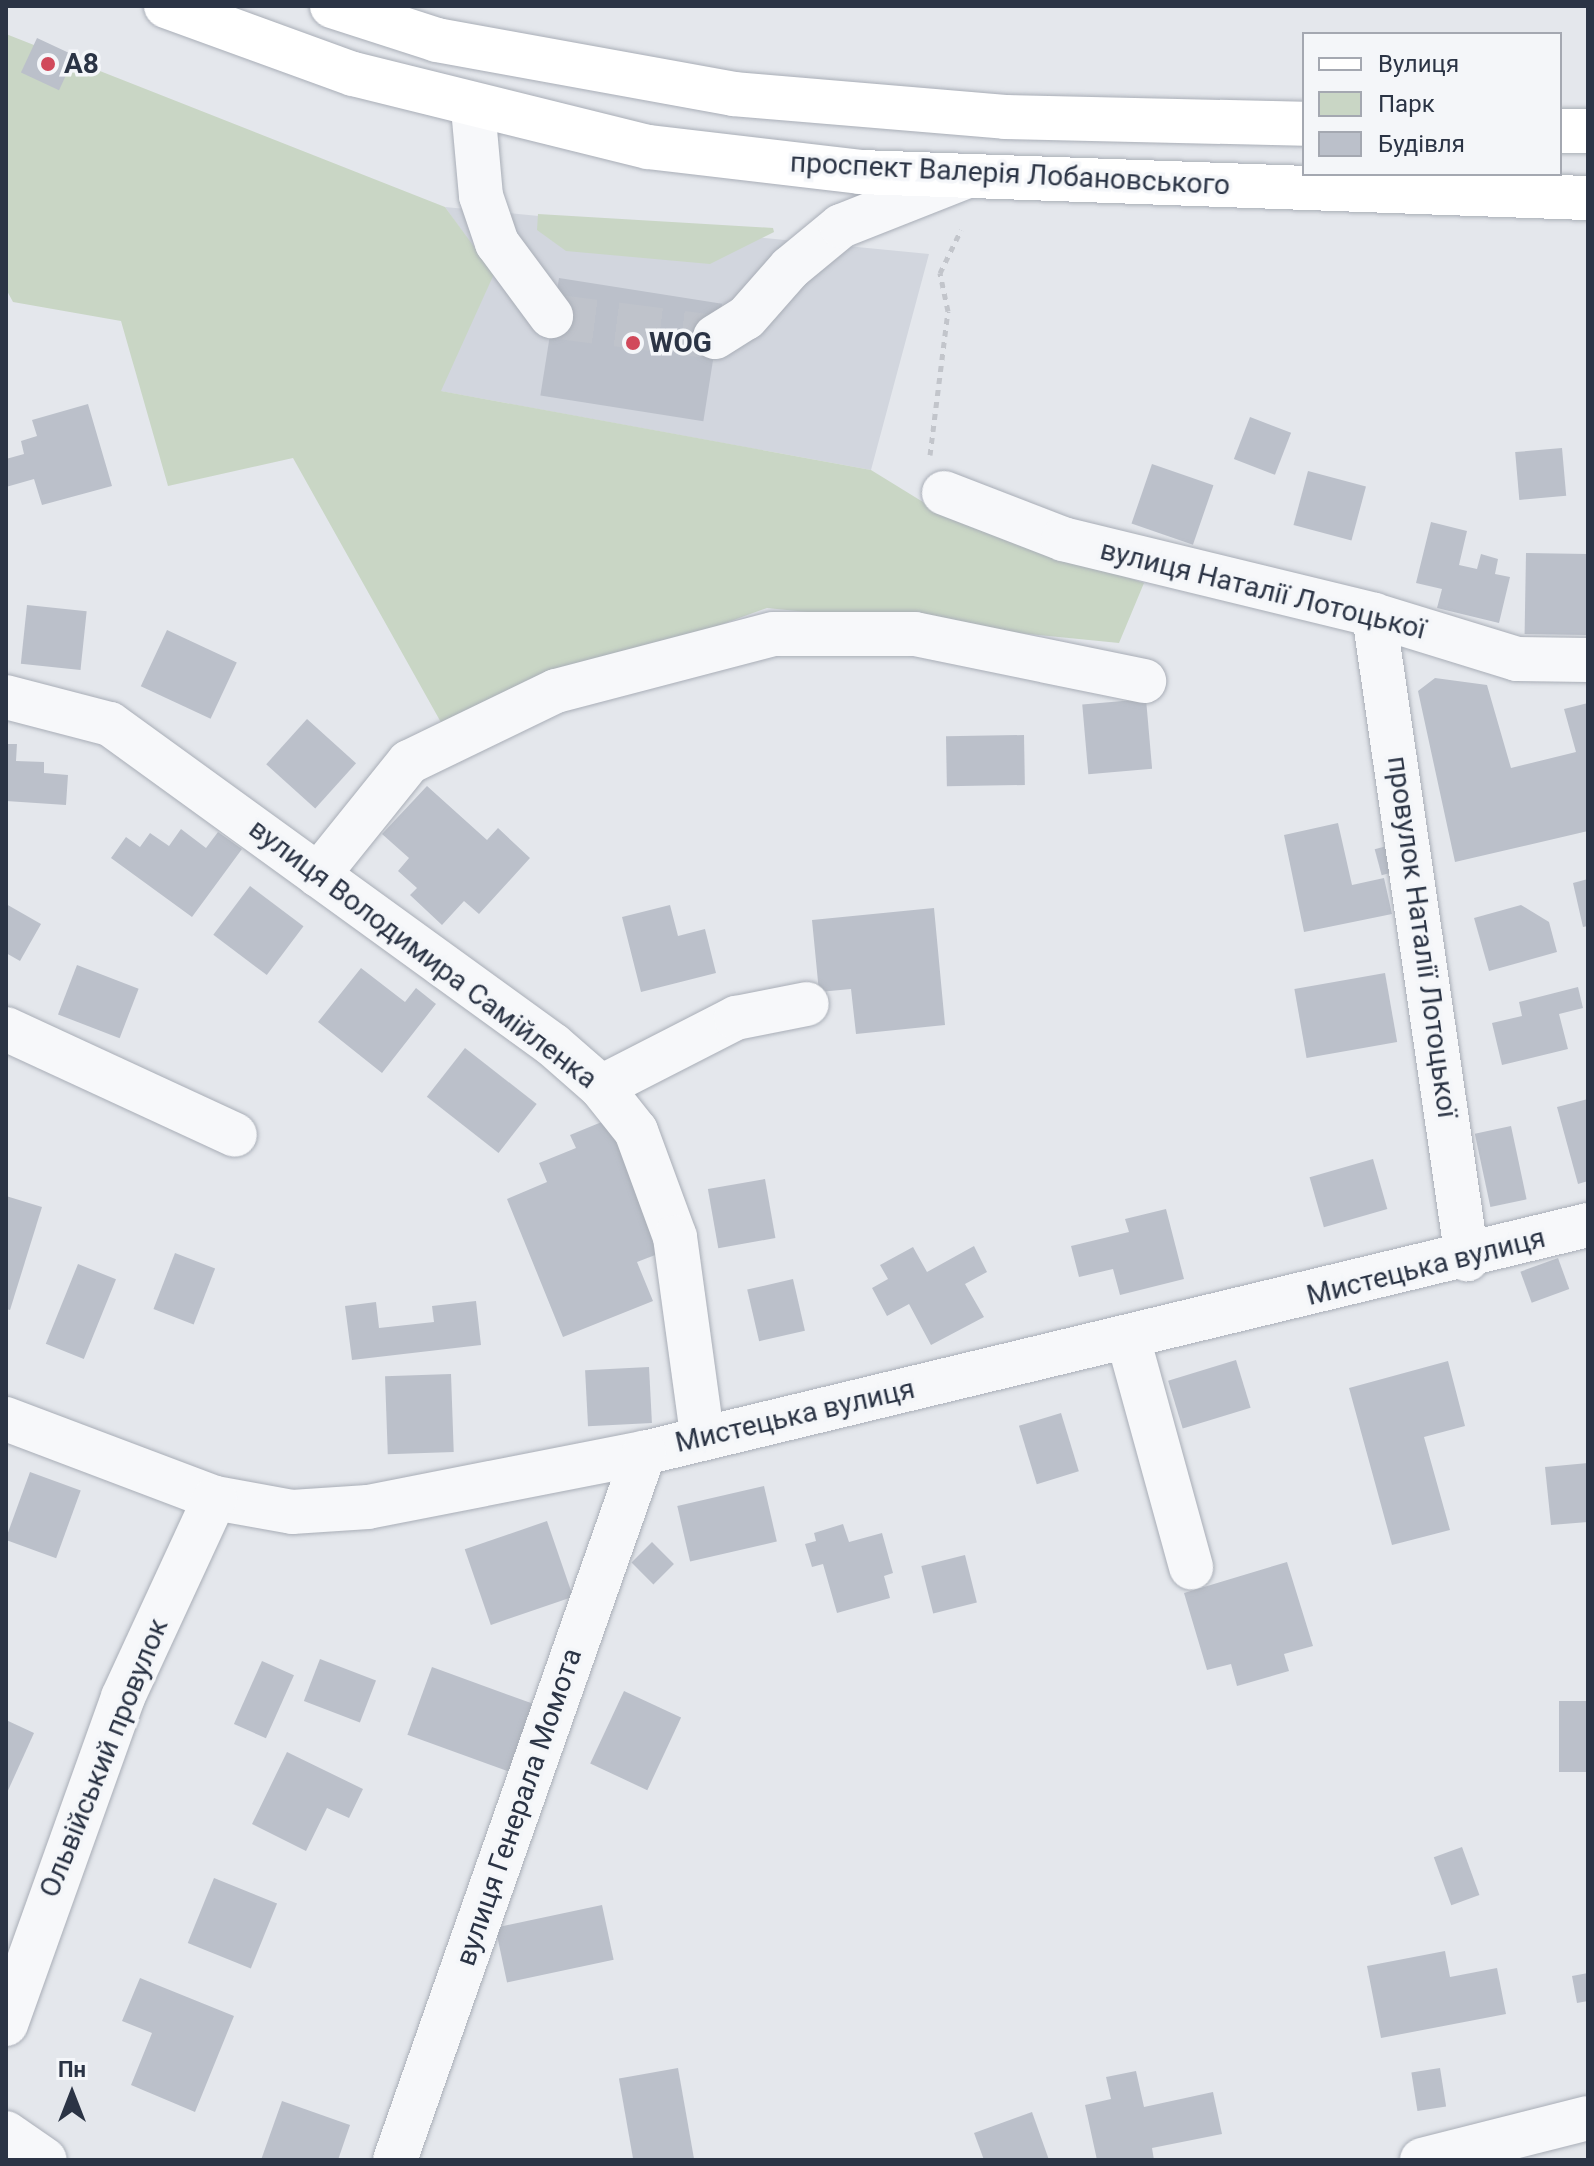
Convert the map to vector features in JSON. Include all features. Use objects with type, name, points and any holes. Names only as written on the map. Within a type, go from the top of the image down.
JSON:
[{"type":"main road","name":"проспект Валерія Лобановського","points":[[166,6],[353,74],[473,108],[648,147],[860,172],[1588,198]]},
{"type":"main road","name":"проспект Валерія Лобановського","points":[[332,6],[437,40],[733,94],[1005,117],[1302,124]]},
{"type":"main road","points":[[1562,131],[1588,131]]},
{"type":"street","points":[[473,108],[481,196],[497,243],[551,316]]},
{"type":"street","points":[[715,337],[746,318],[790,268],[841,226],[965,177]]},
{"type":"street","name":"вулиця Наталії Лотоцької","points":[[944,493],[1063,539],[1374,615],[1517,659],[1588,660]]},
{"type":"street","name":"провулок Наталії Лотоцької","points":[[1374,615],[1467,1259]]},
{"type":"street","points":[[318,875],[409,762],[556,691],[774,634],[915,634],[1144,681]]},
{"type":"street","name":"вулиця Володимира Самійленка","points":[[6,697],[110,724],[601,1087],[636,1131],[675,1237],[702,1435]]},
{"type":"street","points":[[601,1087],[736,1018],[807,1004]]},
{"type":"street","points":[[6,1029],[235,1135]]},
{"type":"street","name":"Мистецька вулиця","points":[[6,1419],[215,1498],[292,1512],[368,1507],[644,1453],[702,1435],[1467,1259],[1588,1225]]},
{"type":"street","points":[[1128,1338],[1191,1567]]},
{"type":"street","name":"вулиця Генерала Момота","points":[[395,2160],[644,1453]]},
{"type":"street","name":"Ольвійський провулок","points":[[6,2024],[123,1697],[215,1498]]},
{"type":"street","points":[[1422,2160],[1588,2118]]},
{"type":"street","points":[[6,2133],[45,2160]]},
{"type":"path","points":[[944,493],[929,462],[948,311],[940,273],[961,230]]},
{"type":"shaded area","points":[[445,207],[929,254],[871,470],[440,391],[493,275]]},
{"type":"green space","points":[[6,34],[445,207],[494,274],[441,391],[871,470],[949,518],[1144,583],[1119,643],[767,608],[443,726],[293,458],[168,486],[121,321],[13,302],[6,289]]},
{"type":"green space","points":[[538,214],[773,228],[774,232],[710,264],[566,251],[537,230]]},
{"type":"building","name":"А8","points":[[37,38],[75,56],[59,90],[21,72]]},
{"type":"building","points":[[559,278],[722,304],[703,421],[540,396]]},
{"type":"building","points":[[88,404],[112,486],[42,505],[34,479],[6,487],[6,459],[24,454],[21,441],[37,436],[32,420]]},
{"type":"building","points":[[1250,417],[1291,433],[1275,475],[1234,459]]},
{"type":"building","points":[[1562,448],[1566,496],[1519,500],[1515,452]]},
{"type":"building","points":[[1152,464],[1213,485],[1193,545],[1131,524]]},
{"type":"building","points":[[1308,471],[1366,487],[1351,541],[1294,525]]},
{"type":"building","points":[[1431,522],[1467,531],[1459,565],[1477,569],[1481,554],[1498,559],[1495,574],[1510,577],[1499,623],[1437,608],[1442,589],[1416,583]]},
{"type":"building","points":[[1526,553],[1588,554],[1587,635],[1525,634]]},
{"type":"building","points":[[27,605],[87,611],[81,670],[21,664]]},
{"type":"building","points":[[167,630],[237,663],[211,719],[141,686]]},
{"type":"building","points":[[1435,678],[1487,685],[1511,768],[1576,752],[1564,709],[1588,703],[1588,831],[1455,862],[1418,691]]},
{"type":"building","points":[[1146,699],[1152,769],[1088,774],[1082,705]]},
{"type":"building","points":[[307,719],[356,763],[315,808],[266,764]]},
{"type":"building","points":[[1024,735],[1025,785],[947,786],[946,736]]},
{"type":"building","points":[[6,744],[17,744],[16,761],[44,762],[44,773],[68,775],[66,805],[6,801]]},
{"type":"building","points":[[427,786],[487,840],[498,828],[530,858],[479,914],[464,901],[442,925],[410,895],[417,888],[398,871],[409,858],[382,834]]},
{"type":"building","points":[[1338,823],[1352,885],[1384,878],[1392,914],[1304,932],[1284,835]]},
{"type":"building","points":[[181,829],[206,848],[218,832],[242,849],[192,917],[111,858],[126,837],[140,847],[150,833],[169,846]]},
{"type":"building","points":[[1394,844],[1401,870],[1382,875],[1375,849]]},
{"type":"building","points":[[1588,879],[1588,926],[1583,927],[1573,883]]},
{"type":"building","points":[[250,886],[304,926],[267,975],[213,935]]},
{"type":"building","points":[[6,904],[41,924],[20,961],[6,953]]},
{"type":"building","points":[[670,905],[678,936],[705,929],[716,973],[641,992],[622,917]]},
{"type":"building","points":[[1521,905],[1549,922],[1557,952],[1489,971],[1474,918]]},
{"type":"building","points":[[934,908],[945,1025],[856,1034],[851,989],[819,992],[812,920]]},
{"type":"building","points":[[77,965],[139,989],[120,1038],[58,1014]]},
{"type":"building","points":[[361,968],[405,1002],[416,988],[436,1004],[382,1073],[318,1022]]},
{"type":"building","points":[[1385,973],[1397,1042],[1307,1058],[1294,989]]},
{"type":"building","points":[[1578,987],[1583,1008],[1559,1014],[1568,1049],[1502,1065],[1492,1023],[1522,1016],[1519,1002]]},
{"type":"building","points":[[465,1048],[537,1104],[499,1153],[427,1097]]},
{"type":"building","points":[[1588,1099],[1588,1181],[1578,1184],[1557,1107]]},
{"type":"building","points":[[609,1119],[663,1252],[637,1262],[653,1301],[563,1337],[507,1199],[547,1182],[539,1163],[576,1148],[570,1135]]},
{"type":"building","points":[[1511,1126],[1527,1199],[1490,1207],[1475,1134]]},
{"type":"building","points":[[1373,1159],[1387,1209],[1324,1227],[1310,1177]]},
{"type":"building","points":[[765,1179],[775,1238],[718,1248],[708,1189]]},
{"type":"building","points":[[6,1196],[42,1207],[10,1310],[6,1309]]},
{"type":"building","points":[[1166,1209],[1184,1279],[1120,1295],[1113,1269],[1079,1277],[1071,1246],[1129,1232],[1125,1219]]},
{"type":"building","points":[[974,1246],[987,1272],[965,1284],[984,1317],[931,1345],[909,1304],[887,1316],[872,1288],[888,1279],[880,1265],[913,1247],[927,1272]]},
{"type":"building","points":[[175,1253],[215,1268],[194,1324],[153,1309]]},
{"type":"building","points":[[1558,1258],[1569,1289],[1532,1303],[1520,1272]]},
{"type":"building","points":[[78,1264],[116,1279],[84,1359],[46,1344]]},
{"type":"building","points":[[793,1279],[805,1331],[759,1341],[747,1290]]},
{"type":"building","points":[[476,1301],[481,1345],[352,1360],[345,1306],[376,1302],[379,1328],[434,1322],[432,1306]]},
{"type":"building","points":[[1236,1360],[1251,1408],[1183,1429],[1168,1381]]},
{"type":"building","points":[[1448,1361],[1465,1426],[1424,1437],[1450,1530],[1392,1545],[1349,1388]]},
{"type":"building","points":[[649,1367],[652,1423],[588,1426],[585,1370]]},
{"type":"building","points":[[451,1374],[454,1452],[388,1454],[385,1376]]},
{"type":"building","points":[[1061,1413],[1079,1471],[1037,1484],[1019,1426]]},
{"type":"building","points":[[1588,1463],[1588,1522],[1551,1525],[1545,1467]]},
{"type":"building","points":[[30,1472],[81,1490],[56,1558],[6,1540]]},
{"type":"building","points":[[764,1486],[777,1542],[690,1562],[677,1506]]},
{"type":"building","points":[[547,1521],[573,1597],[491,1625],[465,1549]]},
{"type":"building","points":[[843,1524],[849,1542],[882,1533],[893,1573],[884,1576],[890,1598],[837,1613],[823,1564],[812,1567],[805,1544],[816,1541],[814,1533]]},
{"type":"building","points":[[652,1542],[674,1564],[653,1584],[631,1563]]},
{"type":"building","points":[[965,1555],[977,1603],[933,1613],[921,1566]]},
{"type":"building","points":[[1287,1562],[1313,1646],[1284,1654],[1289,1671],[1237,1686],[1231,1664],[1207,1670],[1184,1593]]},
{"type":"building","points":[[320,1659],[376,1681],[360,1723],[304,1701]]},
{"type":"building","points":[[262,1661],[294,1675],[266,1738],[234,1724]]},
{"type":"building","points":[[432,1667],[537,1705],[513,1773],[407,1735]]},
{"type":"building","points":[[624,1691],[681,1718],[647,1790],[590,1764]]},
{"type":"building","points":[[1559,1701],[1588,1701],[1588,1772],[1559,1772]]},
{"type":"building","points":[[6,1720],[34,1733],[6,1795]]},
{"type":"building","points":[[287,1752],[363,1789],[349,1818],[327,1808],[306,1851],[252,1824]]},
{"type":"building","points":[[1462,1847],[1479,1895],[1451,1905],[1434,1857]]},
{"type":"building","points":[[214,1878],[277,1903],[251,1968],[188,1943]]},
{"type":"building","points":[[602,1905],[614,1960],[507,1982],[495,1928]]},
{"type":"building","points":[[1445,1951],[1450,1977],[1497,1968],[1506,2014],[1381,2038],[1367,1966]]},
{"type":"building","points":[[1588,1973],[1588,2001],[1577,2003],[1572,1976]]},
{"type":"building","points":[[140,1978],[234,2016],[195,2112],[131,2085],[152,2033],[122,2021]]},
{"type":"building","points":[[678,2068],[694,2160],[633,2160],[619,2078]]},
{"type":"building","points":[[1440,2068],[1446,2107],[1417,2111],[1411,2073]]},
{"type":"building","points":[[1136,2071],[1144,2107],[1213,2092],[1222,2134],[1152,2148],[1154,2160],[1097,2160],[1085,2105],[1111,2099],[1106,2077]]},
{"type":"building","points":[[282,2101],[350,2125],[338,2160],[261,2160]]},
{"type":"building","points":[[1032,2112],[1049,2160],[984,2160],[974,2133]]},
{"type":"tunnel","points":[[551,316],[715,337]]},
{"type":"place","name":"А8","points":[[48,64]]},
{"type":"place","name":"WOG","points":[[633,343]]}]
